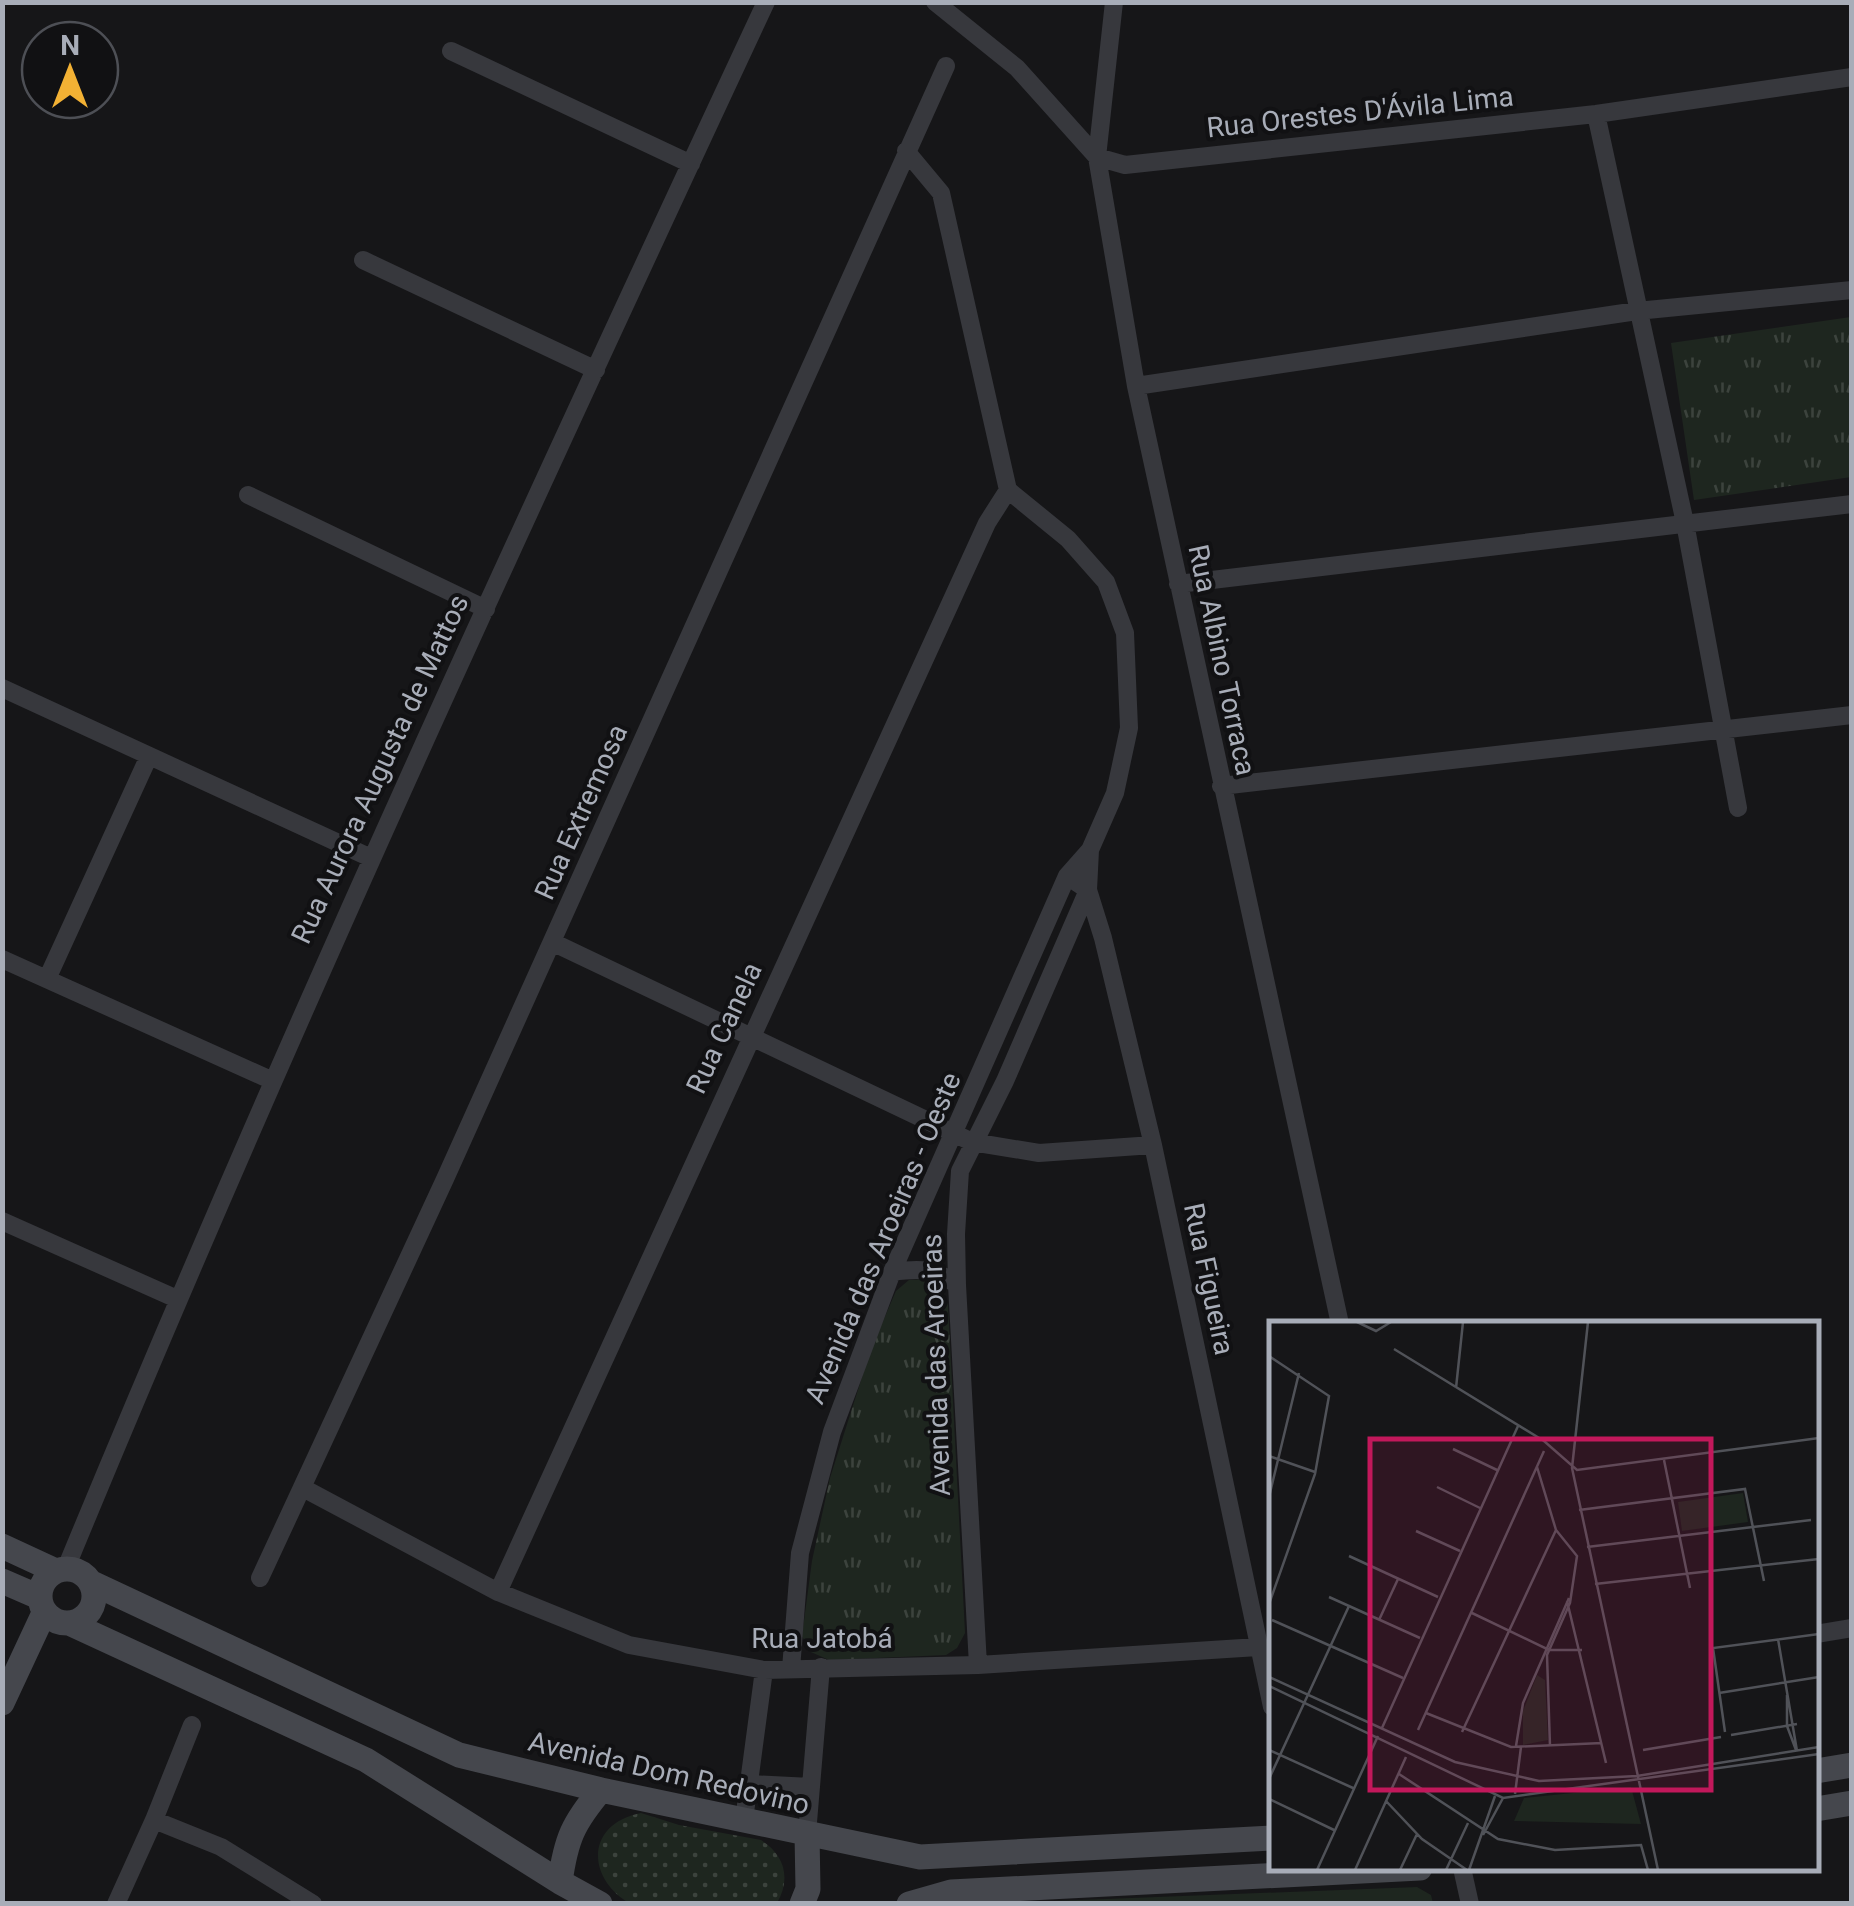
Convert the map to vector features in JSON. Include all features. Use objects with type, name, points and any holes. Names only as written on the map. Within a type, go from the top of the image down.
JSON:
[{"type":"street","name":"Rua Aurora Augusta de Mattos","points":[[61,1569],[370,858],[766,2]]},
{"type":"street","points":[[935,2],[1017,68],[1097,157]]},
{"type":"street","name":"Rua Albino Torraca","points":[[1114,2],[1097,157],[1136,386],[1339,1321]]},
{"type":"street","points":[[451,52],[691,164]]},
{"type":"street","name":"Rua Extremosa","points":[[260,1578],[552,942],[946,66]]},
{"type":"street","name":"Rua Orestes D'Ávila Lima","points":[[1097,157],[1125,165],[1596,114],[1852,77]]},
{"type":"street","points":[[1596,114],[1685,523],[1738,808]]},
{"type":"street","points":[[906,152],[941,194],[1008,490],[1068,539],[1106,582],[1125,633],[1129,728],[1116,794],[1090,850]]},
{"type":"street","points":[[362,260],[596,370]]},
{"type":"street","points":[[1136,386],[1637,311],[1852,290]]},
{"type":"street","name":"Rua Canela","points":[[498,1592],[750,1036],[987,524],[1008,490]]},
{"type":"street","points":[[248,495],[486,609]]},
{"type":"street","points":[[1178,584],[1852,504]]},
{"type":"street","points":[[2,688],[370,858]]},
{"type":"street","points":[[1221,786],[1852,714]]},
{"type":"street","points":[[47,980],[149,756]]},
{"type":"street","name":"Avenida das Aroeiras - Oeste","points":[[791,1668],[800,1553],[832,1432],[892,1272],[964,1139],[1067,876],[1090,850]]},
{"type":"street","name":"Avenida das Aroeiras","points":[[978,1665],[957,1285],[956,1234],[964,1139],[1005,1081],[1088,890],[1090,850]]},
{"type":"street","points":[[1067,876],[1088,890]]},
{"type":"street","name":"Rua Figueira","points":[[1088,890],[1153,1145],[1269,1694]]},
{"type":"street","points":[[552,942],[964,1139],[1039,1152],[1153,1145]]},
{"type":"street","points":[[2,960],[273,1081]]},
{"type":"street","points":[[2,1221],[177,1299]]},
{"type":"street","points":[[892,1272],[918,1268],[938,1271],[957,1285]]},
{"type":"street","name":"Rua Jatobá","points":[[303,1488],[498,1592],[629,1645],[764,1670],[978,1665],[1258,1647]]},
{"type":"street","points":[[2,1546],[61,1569],[76,1569],[90,1582],[94,1590],[86,1616],[51,1611]]},
{"type":"street","points":[[2,1703],[51,1611],[43,1582],[61,1569]]},
{"type":"street","points":[[2,1581],[51,1611],[366,1760],[600,1904]]},
{"type":"street","name":"Avenida Dom Redovino","points":[[90,1582],[459,1754],[601,1790],[920,1858],[1269,1838]]},
{"type":"street","points":[[1819,1634],[1852,1628]]},
{"type":"street","points":[[802,1904],[808,1888],[807,1834],[821,1667]]},
{"type":"street","points":[[744,1820],[764,1670]]},
{"type":"street","points":[[116,1904],[192,1725]]},
{"type":"street","points":[[1819,1770],[1852,1765]]},
{"type":"street","points":[[749,1784],[811,1787]]},
{"type":"street","points":[[560,1882],[564,1849],[575,1820],[601,1790]]},
{"type":"street","points":[[1819,1808],[1852,1803]]},
{"type":"street","points":[[154,1820],[221,1847],[314,1904]]},
{"type":"street","points":[[909,1904],[951,1892],[1361,1871]]},
{"type":"street","points":[[1463,1871],[1470,1904]]},
{"type":"green space","points":[[1851,317],[1851,477],[1694,500],[1671,343]]},
{"type":"green space","points":[[930,1279],[943,1290],[948,1306],[965,1633],[957,1648],[946,1655],[829,1660],[811,1652],[802,1636],[812,1561],[830,1478],[871,1349],[896,1291],[909,1280]]},
{"type":"green space","points":[[641,1813],[679,1825],[761,1840],[776,1853],[783,1868],[784,1885],[777,1903],[631,1904],[606,1881],[598,1853],[609,1828]]},
{"type":"green space","points":[[1417,1887],[1431,1895],[1433,1903],[1000,1903]]}]
